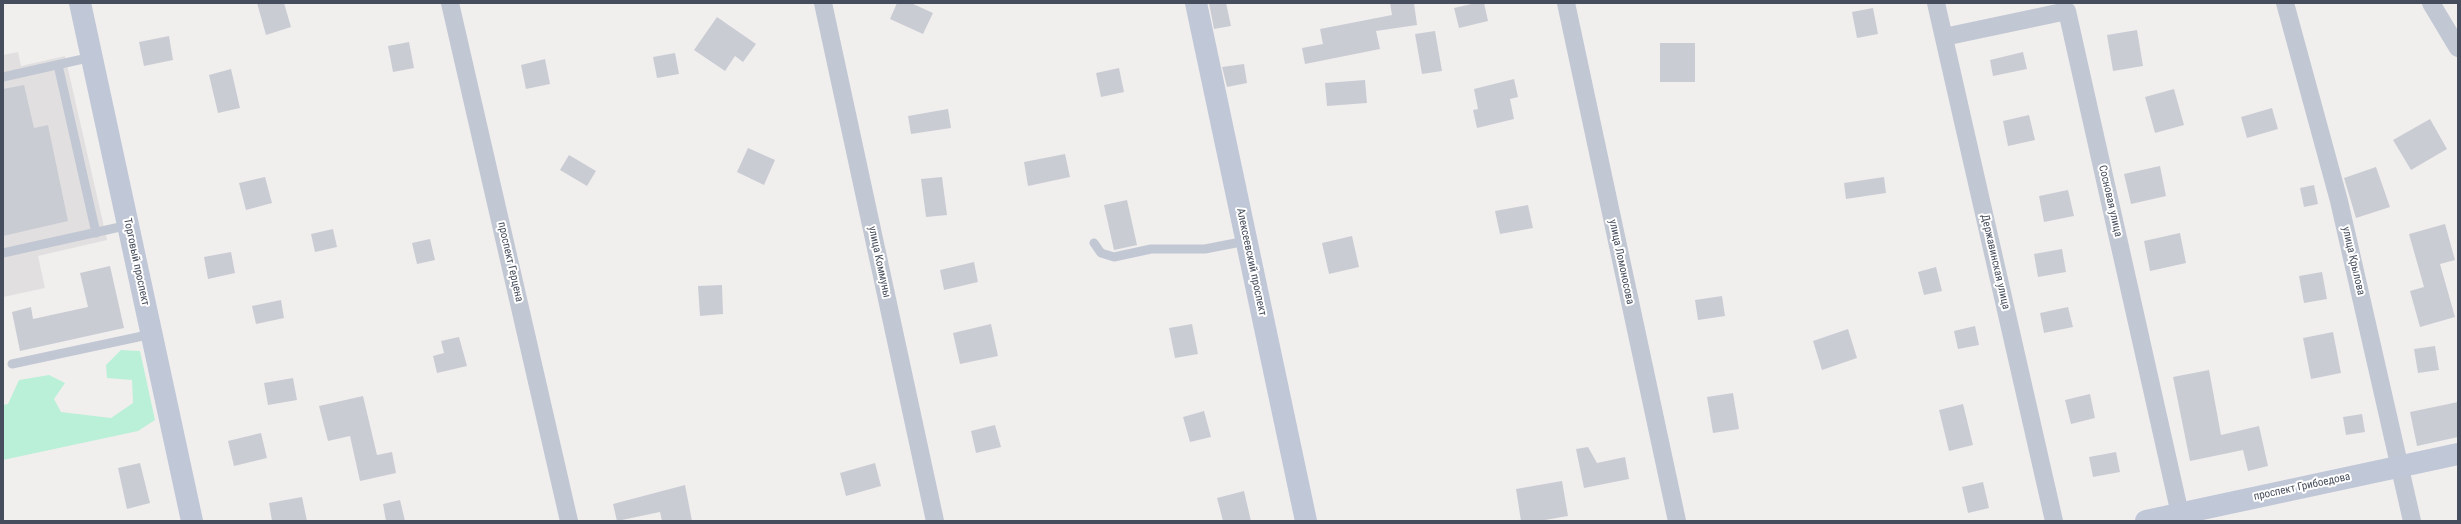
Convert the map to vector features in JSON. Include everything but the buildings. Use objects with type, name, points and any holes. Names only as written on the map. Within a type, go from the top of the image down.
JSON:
[{"type":"street","name":"Торговый проспект","points":[[80,3],[192,521]]},
{"type":"street","name":"проспект Герцена","points":[[450,3],[569,521]]},
{"type":"street","name":"улица Коммуны","points":[[823,3],[935,521]]},
{"type":"street","name":"Алексеевский проспект","points":[[1196,3],[1306,521]]},
{"type":"street","name":"улица Ломоносова","points":[[1566,3],[1677,521]]},
{"type":"street","name":"Державинская улица","points":[[1936,3],[2054,521]]},
{"type":"street","name":"улица Крылова","points":[[2285,3],[2339,201],[2412,521]]},
{"type":"street","points":[[2431,3],[2458,48]]},
{"type":"street","name":"Сосновая улица","points":[[1944,37],[2067,11],[2180,514]]},
{"type":"street","name":"проспект Грибоедова","points":[[2146,521],[2458,454]]},
{"type":"lane","points":[[3,78],[92,57]]},
{"type":"lane","points":[[58,65],[96,232]]},
{"type":"lane","points":[[3,253],[128,226]]},
{"type":"lane","points":[[1094,243],[1101,253],[1114,257],[1151,249],[1205,249],[1246,240]]},
{"type":"lane","points":[[12,364],[152,334]]},
{"type":"shaded area","points":[[18,52],[21,66],[65,56],[107,240],[38,256],[45,288],[3,297],[3,55]]},
{"type":"green space","points":[[121,350],[140,351],[155,420],[138,431],[3,460],[3,405],[8,404],[19,380],[49,375],[65,383],[54,399],[61,412],[111,418],[133,403],[132,380],[107,378],[106,365]]}]
